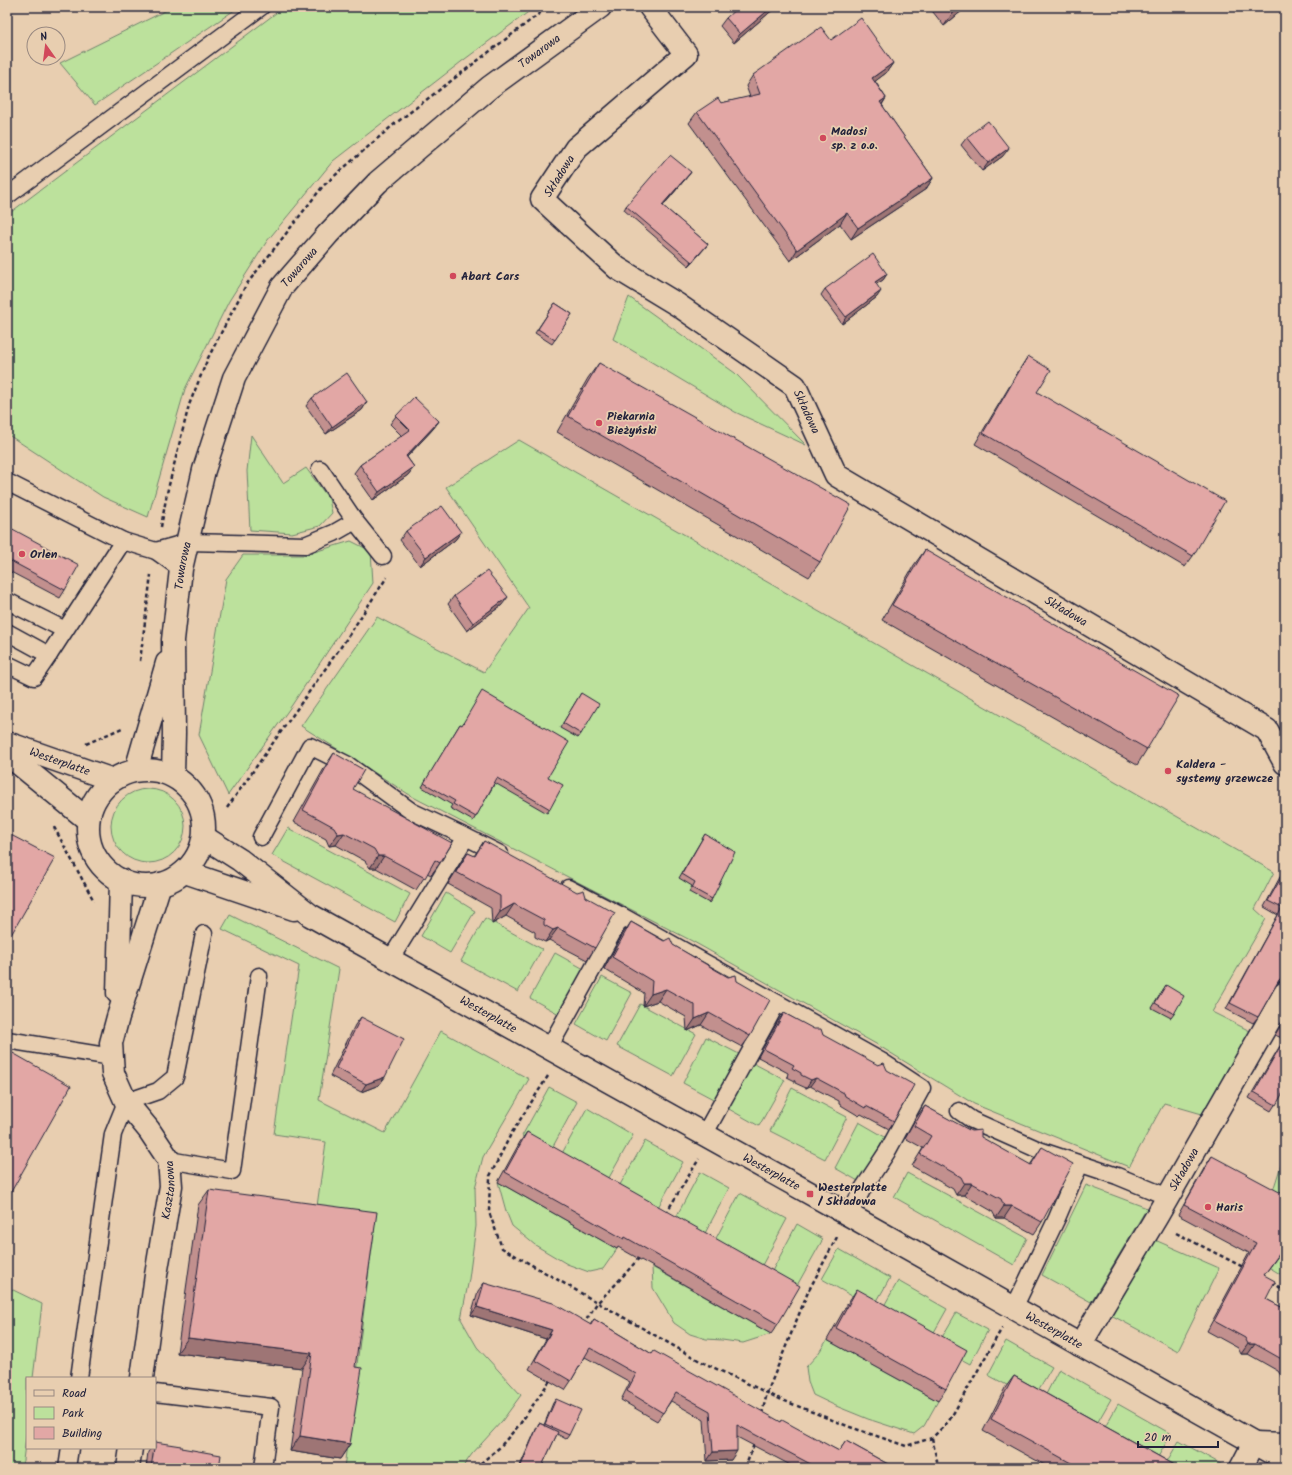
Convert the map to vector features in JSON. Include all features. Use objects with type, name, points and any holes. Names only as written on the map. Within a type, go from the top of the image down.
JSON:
[{"type":"main road","name":"Towarowa","points":[[173,775],[173,640],[181,568],[204,470],[234,378],[282,287],[328,234],[378,182],[490,87],[600,7]]},
{"type":"main road","name":"Składowa","points":[[650,7],[686,54],[576,148],[542,199],[617,268],[678,305],[795,386],[836,475],[1267,730],[1285,763]]},
{"type":"main road","name":"Towarowa","points":[[136,770],[173,640]]},
{"type":"main road","name":"Westerplatte","points":[[7,743],[113,780]]},
{"type":"main road","name":"Westerplatte","points":[[7,754],[88,820]]},
{"type":"main road","points":[[149,769],[173,775],[185,783],[195,795],[201,808],[205,822],[201,850],[194,862],[185,872],[170,881],[153,886],[136,886],[115,878],[99,862],[90,842],[88,820],[93,804],[101,790],[113,780],[124,774],[136,770],[149,769]]},
{"type":"main road","name":"Westerplatte","points":[[204,837],[240,860],[310,915],[1285,1460]]},
{"type":"main road","name":"Westerplatte","points":[[185,872],[310,915]]},
{"type":"main road","name":"Kasztanowa","points":[[118,1017],[121,880]]},
{"type":"main road","name":"Kasztanowa","points":[[142,1377],[156,1275],[171,1186],[169,1160],[149,1130],[126,1102],[113,1073],[111,1043],[160,884]]},
{"type":"main road","name":"Składowa","points":[[1080,1345],[1168,1197],[1285,993]]},
{"type":"main road","points":[[1241,1468],[1254,1443],[1285,1444]]},
{"type":"main road","points":[[128,1468],[131,1449]]},
{"type":"lane","points":[[7,196],[261,7]]},
{"type":"lane","points":[[320,469],[355,521],[383,556]]},
{"type":"lane","points":[[7,482],[123,541],[156,551],[181,568]]},
{"type":"lane","points":[[156,551],[188,542],[305,545],[355,521]]},
{"type":"lane","points":[[7,664],[34,676],[66,630],[123,541]]},
{"type":"lane","points":[[7,601],[66,630]]},
{"type":"lane","points":[[7,632],[49,655]]},
{"type":"lane","points":[[261,837],[310,746],[348,765],[411,811],[514,861]]},
{"type":"lane","points":[[390,960],[466,837]]},
{"type":"lane","points":[[556,882],[622,916],[777,1002],[881,1061],[922,1088],[887,1152],[862,1190],[849,1215]]},
{"type":"lane","points":[[555,1052],[622,916]]},
{"type":"lane","points":[[79,1377],[113,1134],[126,1102],[158,1092],[175,1077],[204,934]]},
{"type":"lane","points":[[169,1160],[232,1171],[259,976]]},
{"type":"lane","points":[[708,1137],[777,1002]]},
{"type":"lane","points":[[7,1040],[112,1058]]},
{"type":"lane","points":[[959,1111],[972,1120],[1039,1150],[1117,1176],[1168,1197]]},
{"type":"lane","points":[[1014,1308],[1057,1218],[1080,1164]]},
{"type":"lane","points":[[156,1393],[271,1407],[263,1468]]},
{"type":"lane","points":[[67,1468],[70,1449]]},
{"type":"path","points":[[227,808],[345,641],[391,572]]},
{"type":"path","points":[[54,825],[97,906]]},
{"type":"path","points":[[555,1052],[490,1176],[489,1212],[502,1248],[700,1361],[767,1393],[850,1427],[906,1446],[932,1438],[949,1421],[1014,1308]]},
{"type":"path","points":[[666,1214],[708,1137]]},
{"type":"path","points":[[760,1421],[767,1393],[808,1292],[849,1215]]},
{"type":"path","points":[[1153,1222],[1251,1271]]},
{"type":"path","points":[[581,1328],[597,1303],[636,1262],[643,1250]]},
{"type":"path","points":[[1265,1279],[1285,1291]]},
{"type":"path","points":[[475,1468],[499,1448],[520,1424],[554,1373]]},
{"type":"path","points":[[932,1438],[937,1460],[937,1468]]},
{"type":"path","points":[[745,1468],[755,1441]]},
{"type":"green space","points":[[173,7],[239,7],[95,105],[62,66],[66,66],[66,60]]},
{"type":"green space","points":[[284,7],[535,7],[333,161],[267,241],[229,301],[185,389],[148,517],[103,497],[7,434],[7,215]]},
{"type":"green space","points":[[629,297],[735,373],[806,445],[735,412],[613,339]]},
{"type":"green space","points":[[251,435],[283,483],[306,468],[329,499],[332,513],[320,526],[292,533],[250,530],[247,471]]},
{"type":"green space","points":[[519,440],[1274,872],[1255,909],[1266,919],[1212,1012],[1250,1031],[1202,1114],[1164,1103],[1129,1167],[974,1104],[876,1044],[692,941],[413,797],[301,726],[377,617],[484,672],[529,608],[446,487]]},
{"type":"green space","points":[[351,541],[371,551],[373,583],[292,705],[228,795],[199,735],[226,579],[243,555],[304,555]]},
{"type":"green space","points":[[141,789],[155,789],[169,795],[179,805],[185,819],[185,833],[179,847],[169,857],[155,863],[141,863],[127,857],[117,847],[111,833],[111,819],[117,805],[127,795]]},
{"type":"green space","points":[[288,828],[410,894],[395,922],[272,855]]},
{"type":"green space","points":[[446,893],[475,911],[450,953],[421,936]]},
{"type":"green space","points":[[230,915],[339,969],[319,1100],[385,1133],[441,1031],[529,1079],[483,1157],[475,1188],[476,1226],[469,1279],[461,1319],[477,1347],[521,1395],[502,1421],[472,1454],[462,1468],[344,1468],[376,1214],[317,1206],[326,1142],[274,1134],[299,966],[222,929]]},
{"type":"green space","points":[[485,918],[542,949],[518,992],[461,961]]},
{"type":"green space","points":[[555,953],[584,969],[559,1014],[530,998]]},
{"type":"green space","points":[[602,977],[632,993],[606,1041],[576,1024]]},
{"type":"green space","points":[[640,1004],[696,1034],[673,1076],[617,1046]]},
{"type":"green space","points":[[706,1037],[739,1054],[715,1100],[683,1083]]},
{"type":"green space","points":[[753,1063],[785,1080],[759,1126],[727,1108]]},
{"type":"green space","points":[[549,1087],[577,1102],[550,1152],[522,1136]]},
{"type":"green space","points":[[792,1088],[847,1117],[825,1159],[770,1131]]},
{"type":"green space","points":[[587,1108],[633,1135],[606,1183],[560,1157]]},
{"type":"green space","points":[[859,1122],[885,1137],[860,1182],[835,1168]]},
{"type":"green space","points":[[645,1141],[683,1162],[656,1211],[617,1190]]},
{"type":"green space","points":[[1285,1157],[1285,1277],[1252,1257],[1282,1162]]},
{"type":"green space","points":[[700,1172],[729,1188],[703,1237],[674,1221]]},
{"type":"green space","points":[[907,1173],[1027,1238],[1014,1265],[894,1197]]},
{"type":"green space","points":[[498,1182],[617,1249],[603,1269],[589,1272],[567,1264],[535,1245],[512,1226]]},
{"type":"green space","points":[[1086,1185],[1147,1208],[1091,1302],[1042,1275]]},
{"type":"green space","points":[[740,1193],[787,1219],[760,1269],[714,1242]]},
{"type":"green space","points":[[797,1224],[823,1239],[795,1289],[770,1275]]},
{"type":"green space","points":[[1155,1240],[1219,1268],[1178,1351],[1111,1315]]},
{"type":"green space","points":[[839,1249],[890,1278],[873,1308],[822,1279]]},
{"type":"green space","points":[[652,1267],[771,1334],[743,1343],[706,1339],[690,1334],[674,1323],[653,1288]]},
{"type":"green space","points":[[898,1281],[947,1309],[929,1341],[880,1313]]},
{"type":"green space","points":[[7,1287],[42,1304],[33,1377],[26,1377],[26,1437],[22,1468],[7,1468]]},
{"type":"green space","points":[[956,1313],[988,1330],[970,1364],[937,1346]]},
{"type":"green space","points":[[827,1340],[938,1401],[924,1426],[914,1434],[868,1419],[813,1395],[808,1382],[806,1367],[818,1354]]},
{"type":"green space","points":[[1006,1341],[1052,1367],[1033,1399],[988,1375]]},
{"type":"green space","points":[[1059,1369],[1111,1399],[1092,1432],[1041,1404]]},
{"type":"green space","points":[[1118,1404],[1171,1434],[1153,1466],[1100,1436]]},
{"type":"green space","points":[[1179,1441],[1228,1468],[1163,1468]]},
{"type":"building","points":[[738,7],[772,7],[740,34],[726,18]]},
{"type":"building","points":[[946,7],[961,7],[952,14]]},
{"type":"building","points":[[861,18],[893,63],[872,78],[886,98],[880,102],[933,178],[858,228],[847,213],[797,250],[697,112],[718,98],[721,103],[760,94],[753,75],[821,27],[831,40]]},
{"type":"building","points":[[988,121],[1009,148],[988,163],[967,137]]},
{"type":"building","points":[[670,155],[691,172],[662,205],[708,244],[692,262],[626,206]]},
{"type":"building","points":[[873,254],[887,274],[875,282],[881,291],[846,317],[825,289]]},
{"type":"building","points":[[555,303],[572,314],[555,340],[538,329]]},
{"type":"building","points":[[1028,356],[1051,370],[1037,392],[1225,501],[1193,556],[983,433]]},
{"type":"building","points":[[599,363],[851,505],[820,562],[568,416]]},
{"type":"building","points":[[347,373],[367,402],[332,427],[312,398]]},
{"type":"building","points":[[414,397],[439,421],[406,456],[414,467],[379,492],[360,465],[410,430],[396,416]]},
{"type":"building","points":[[442,506],[461,532],[426,557],[406,531]]},
{"type":"building","name":"Orlen","points":[[7,526],[79,565],[65,590],[7,559]]},
{"type":"building","points":[[925,550],[1179,696],[1147,749],[892,605]]},
{"type":"building","points":[[487,571],[508,597],[473,623],[454,596]]},
{"type":"building","points":[[482,691],[569,742],[548,777],[563,785],[550,809],[497,778],[476,817],[453,804],[455,801],[424,783],[460,724],[462,725]]},
{"type":"building","points":[[581,693],[599,704],[581,734],[563,723]]},
{"type":"building","points":[[334,753],[364,770],[353,789],[452,843],[440,863],[435,860],[425,878],[384,856],[378,856],[374,849],[344,833],[338,834],[334,827],[303,810]]},
{"type":"building","points":[[7,833],[55,858],[7,942]]},
{"type":"building","points":[[705,834],[735,852],[712,899],[692,888],[695,882],[682,874]]},
{"type":"building","points":[[484,841],[577,892],[584,890],[586,897],[615,913],[595,948],[558,928],[553,930],[544,925],[544,920],[514,904],[500,912],[500,896],[456,872],[468,853],[475,856]]},
{"type":"building","points":[[1285,871],[1285,975],[1279,980],[1258,1017],[1230,1003],[1282,908],[1268,901]]},
{"type":"building","points":[[631,922],[664,941],[670,938],[673,945],[728,977],[736,975],[737,981],[770,1000],[750,1036],[709,1013],[695,1019],[695,1005],[666,989],[651,994],[652,981],[612,957]]},
{"type":"building","points":[[1166,985],[1184,996],[1174,1014],[1155,1003]]},
{"type":"building","points":[[784,1013],[814,1029],[821,1029],[823,1035],[878,1065],[884,1063],[887,1070],[914,1085],[894,1121],[866,1106],[865,1108],[845,1096],[844,1093],[816,1078],[811,1080],[801,1075],[801,1073],[792,1068],[794,1065],[764,1049]]},
{"type":"building","points":[[361,1017],[404,1039],[385,1077],[366,1084],[336,1068]]},
{"type":"building","points":[[1285,1020],[1285,1031],[1280,1028]]},
{"type":"building","points":[[1285,1038],[1285,1089],[1276,1105],[1254,1092]]},
{"type":"building","points":[[11,1052],[71,1086],[7,1199],[7,1059]]},
{"type":"building","points":[[925,1106],[971,1131],[981,1130],[981,1137],[1031,1165],[1042,1147],[1073,1164],[1042,1222],[1012,1206],[1004,1206],[1001,1199],[972,1183],[964,1183],[961,1177],[920,1154],[931,1136],[914,1126]]},
{"type":"building","points":[[527,1132],[800,1286],[778,1324],[625,1237],[624,1239],[505,1172]]},
{"type":"building","points":[[1212,1156],[1285,1195],[1285,1246],[1264,1275],[1275,1281],[1266,1299],[1285,1309],[1285,1361],[1255,1344],[1248,1344],[1245,1338],[1214,1321],[1256,1243],[1184,1205]]},
{"type":"building","points":[[209,1190],[377,1212],[355,1367],[362,1368],[350,1444],[300,1436],[312,1353],[188,1338]]},
{"type":"building","points":[[484,1283],[553,1303],[591,1325],[594,1319],[652,1354],[654,1351],[781,1422],[782,1420],[839,1451],[846,1441],[895,1468],[818,1468],[737,1425],[737,1451],[713,1452],[710,1411],[676,1392],[663,1413],[627,1391],[636,1374],[590,1348],[571,1381],[535,1360],[552,1330],[477,1307]]},
{"type":"building","points":[[857,1289],[967,1350],[946,1389],[836,1328]]},
{"type":"building","points":[[1014,1376],[1180,1468],[1080,1468],[991,1419]]},
{"type":"building","points":[[556,1399],[581,1410],[569,1435],[545,1424]]},
{"type":"building","points":[[539,1423],[558,1432],[541,1468],[520,1468]]},
{"type":"building","points":[[156,1442],[221,1455],[219,1468],[151,1468],[154,1449],[156,1449]]},
{"type":"place","name":"Madosi sp. z o.o.","points":[[823,138]]},
{"type":"place","name":"Abart Cars","points":[[453,276]]},
{"type":"place","name":"Piekarnia Bieżyński","points":[[599,423]]},
{"type":"place","name":"Orlen","points":[[22,554]]},
{"type":"place","name":"Kaldera - systemy grzewcze","points":[[1168,771]]},
{"type":"place","name":"Westerplatte / Składowa","points":[[810,1194]]},
{"type":"place","name":"Haris","points":[[1208,1207]]}]
